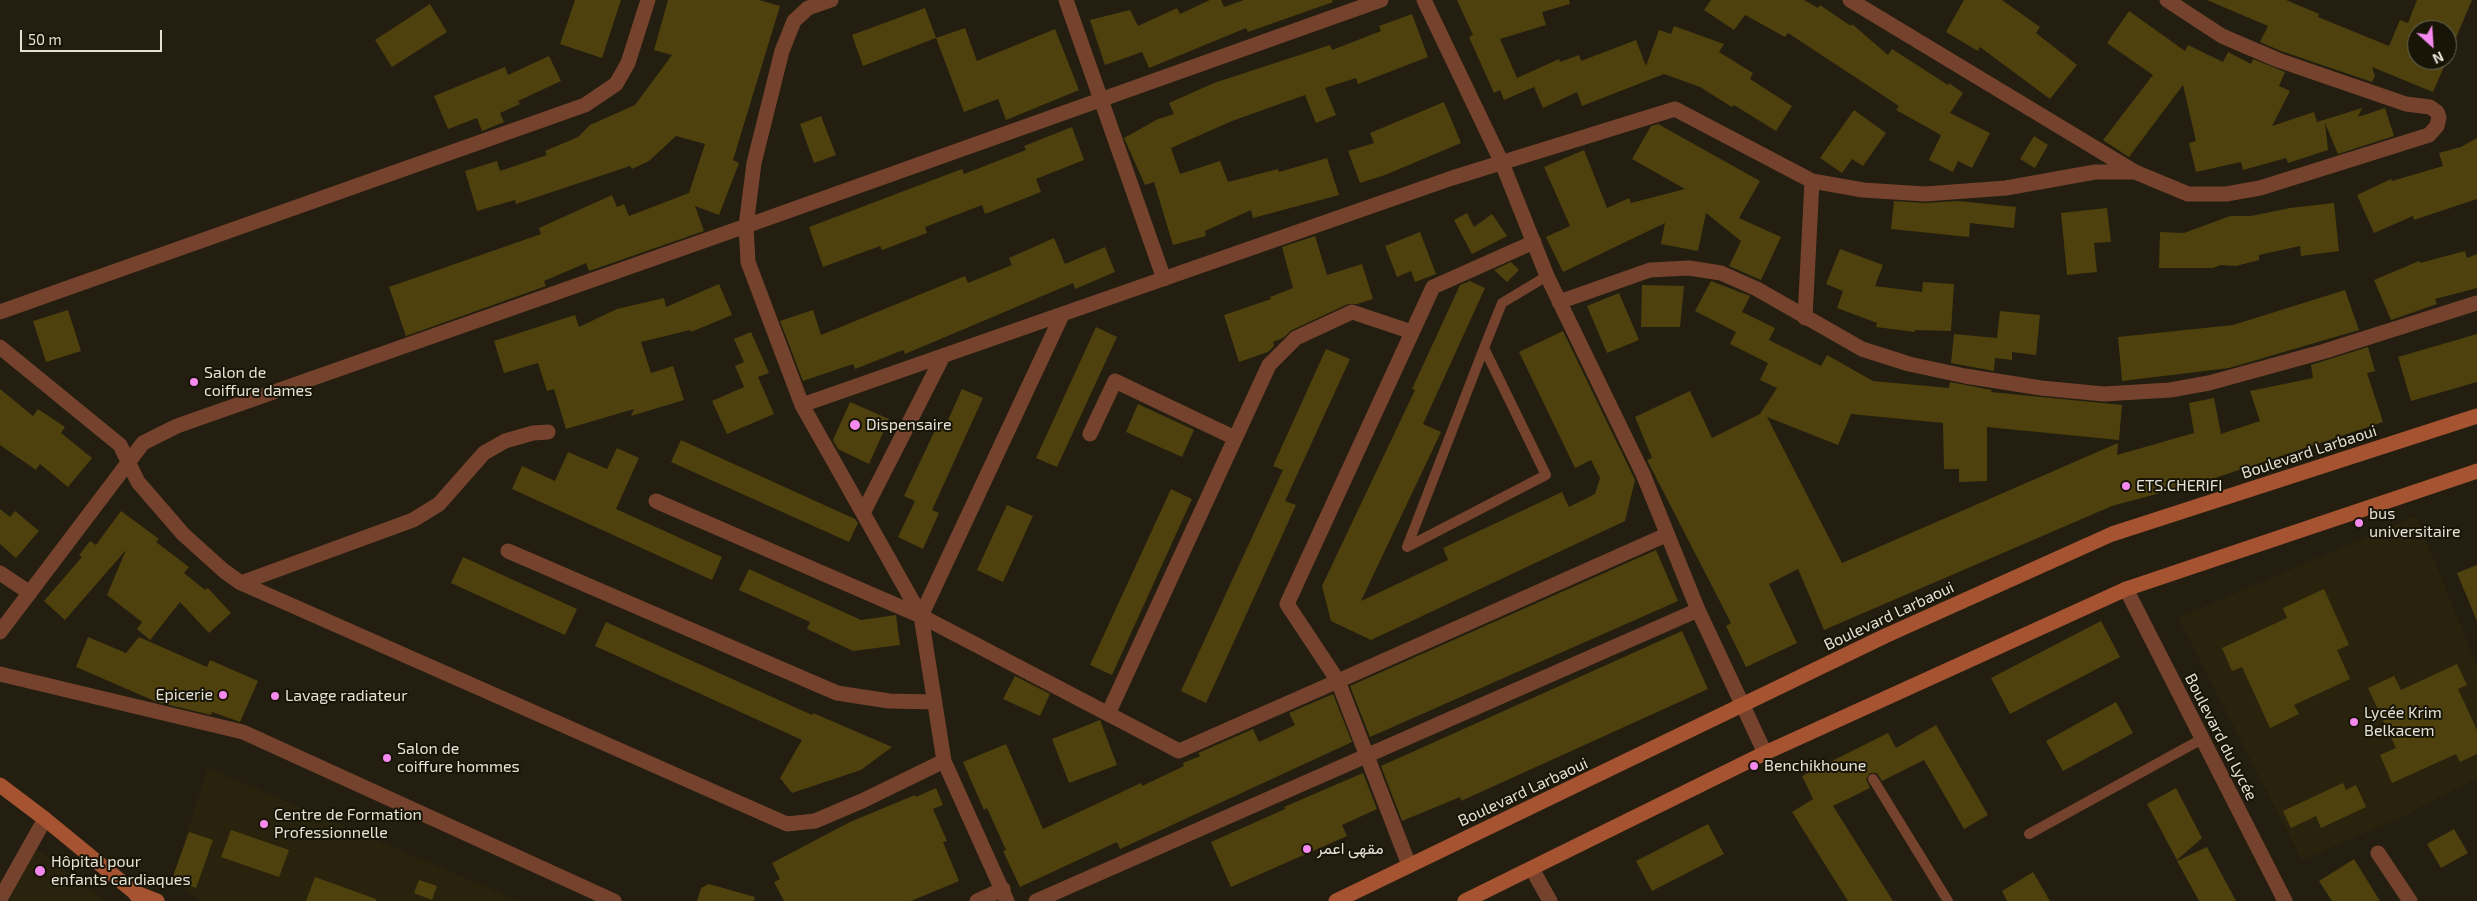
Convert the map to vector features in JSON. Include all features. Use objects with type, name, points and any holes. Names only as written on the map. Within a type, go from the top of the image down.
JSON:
[{"type":"main road","name":"Boulevard Larbaoui","points":[[1336,901],[1657,748],[1741,705],[1885,636],[2112,534],[2477,416]]},
{"type":"main road","points":[[1464,901],[1765,753],[2126,589],[2477,471]]},
{"type":"main road","points":[[0,785],[45,819],[137,897],[157,901]]},
{"type":"street","points":[[0,312],[585,105],[616,84],[628,63],[648,0]]},
{"type":"street","points":[[831,0],[808,8],[794,21],[782,51],[754,163],[746,226],[748,262],[802,406],[921,616],[944,760],[1005,895],[977,901]]},
{"type":"street","points":[[1066,0],[1164,279]]},
{"type":"street","points":[[0,632],[129,464],[143,443],[178,426],[1381,0]]},
{"type":"street","points":[[1424,0],[1502,163],[1559,302],[1643,474],[1666,535],[1698,610],[1765,753]]},
{"type":"street","points":[[1850,0],[2135,172],[2188,194],[2226,194],[2252,190],[2430,135],[2437,126],[2439,117],[2437,112],[2430,107],[2406,104],[2278,60],[2222,36],[2167,0]]},
{"type":"street","points":[[802,406],[1502,163],[1675,109],[1812,181],[1864,190],[1925,194],[2006,188],[2095,172],[2135,172]]},
{"type":"street","points":[[1805,318],[1812,181]]},
{"type":"street","points":[[1409,865],[1338,681],[1287,604],[1433,286],[1534,242]]},
{"type":"street","points":[[1559,302],[1650,270],[1689,268],[1721,273],[1757,289],[1862,349],[1909,364],[2031,387],[2104,394],[2170,390],[2209,383],[2322,352],[2477,303]]},
{"type":"street","points":[[1108,714],[1269,365],[1296,338],[1352,312],[1412,332]]},
{"type":"street","points":[[921,616],[1062,315]]},
{"type":"street","points":[[0,347],[120,445],[138,482],[183,534],[224,572],[241,583],[787,824],[815,821],[862,801],[944,760]]},
{"type":"street","points":[[863,513],[943,356]]},
{"type":"street","points":[[1090,434],[1115,381],[1235,438]]},
{"type":"street","points":[[241,583],[413,520],[439,504],[484,453],[505,441],[533,432],[548,432]]},
{"type":"street","points":[[656,501],[921,616],[1179,751],[1666,535]]},
{"type":"street","points":[[508,551],[837,693],[889,701],[935,702]]},
{"type":"street","points":[[0,573],[30,593]]},
{"type":"street","name":"Boulevard du Lycée","points":[[2126,589],[2285,901]]},
{"type":"street","points":[[1036,901],[1366,754],[1698,610]]},
{"type":"street","points":[[0,674],[243,732],[614,901]]},
{"type":"street","points":[[0,899],[45,819]]},
{"type":"street","points":[[2378,854],[2410,901]]},
{"type":"street","points":[[1532,868],[1550,901]]},
{"type":"lane","points":[[1484,348],[1546,475],[1406,547],[1410,538],[1484,348],[1502,303],[1547,276]]},
{"type":"lane","points":[[2029,834],[2202,739]]},
{"type":"lane","points":[[1873,779],[1948,901]]},
{"type":"shaded area","name":"Lycée Krim Belkacem","points":[[2413,517],[2418,520],[2477,666],[2477,778],[2404,816],[2302,860],[2178,618]]},
{"type":"shaded area","name":"Centre de Formation Professionnelle","points":[[208,768],[519,901],[200,901],[172,879]]},
{"type":"shaded area","name":"Hôpital pour enfants cardiaques","points":[[30,844],[106,901],[0,901]]},
{"type":"building","points":[[575,0],[621,0],[602,58],[560,44]]},
{"type":"building","points":[[668,0],[759,0],[780,6],[733,160],[739,163],[719,215],[695,206],[704,231],[589,271],[586,263],[544,281],[546,286],[406,336],[389,287],[541,234],[539,228],[612,195],[617,207],[624,204],[629,216],[689,193],[705,144],[676,136],[649,161],[632,169],[630,166],[516,204],[515,200],[477,211],[465,171],[497,161],[500,171],[547,155],[545,151],[578,137],[590,125],[635,105],[672,55],[654,50]]},
{"type":"building","points":[[1210,0],[1221,0],[1224,7],[1244,0],[1332,0],[1333,2],[1248,32],[1246,28],[1149,68],[1142,52],[1105,65],[1090,20],[1130,10],[1138,26],[1177,8],[1180,14]]},
{"type":"building","points":[[1457,0],[1569,0],[1570,4],[1542,12],[1546,25],[1500,39],[1517,78],[1559,59],[1560,62],[1579,55],[1581,61],[1636,40],[1646,66],[1659,30],[1671,34],[1674,26],[1724,44],[1719,52],[1753,73],[1750,79],[1792,106],[1776,131],[1700,87],[1664,74],[1582,106],[1577,92],[1543,108],[1534,87],[1504,100],[1500,90],[1494,93],[1469,37],[1473,35]]},
{"type":"building","points":[[1711,0],[1804,0],[1818,8],[1820,5],[1851,26],[1852,24],[1888,55],[1892,49],[1948,85],[1949,83],[1963,93],[1950,113],[1990,133],[1972,168],[1958,161],[1953,172],[1929,160],[1941,135],[1896,110],[1899,106],[1788,33],[1785,37],[1745,15],[1734,30],[1704,10]]},
{"type":"building","points":[[1964,0],[2002,0],[2040,27],[2036,33],[2077,65],[2050,99],[1980,47],[1978,51],[1946,32]]},
{"type":"building","points":[[2207,0],[2286,0],[2319,14],[2318,17],[2389,46],[2400,20],[2407,23],[2407,70],[2443,70],[2433,92],[2372,67],[2375,76],[2372,82],[2260,42],[2268,26]]},
{"type":"building","points":[[2417,0],[2472,0],[2457,35],[2457,20],[2409,20]]},
{"type":"building","points":[[430,4],[447,32],[392,67],[375,40]]},
{"type":"building","points":[[925,8],[936,38],[863,66],[852,35]]},
{"type":"building","points":[[2129,11],[2185,51],[2188,45],[2223,62],[2228,52],[2251,64],[2253,59],[2285,72],[2279,86],[2290,91],[2272,126],[2314,112],[2317,122],[2362,108],[2358,117],[2385,108],[2394,136],[2338,154],[2325,123],[2328,150],[2288,163],[2286,158],[2243,170],[2241,162],[2196,172],[2189,143],[2196,141],[2183,85],[2129,157],[2103,140],[2153,75],[2107,43]]},
{"type":"building","points":[[1412,14],[1428,57],[1358,84],[1356,78],[1325,88],[1336,115],[1316,123],[1305,95],[1232,121],[1171,148],[1180,174],[1220,161],[1228,182],[1278,169],[1279,172],[1327,158],[1339,195],[1253,218],[1251,210],[1205,231],[1206,236],[1173,245],[1154,182],[1145,185],[1124,138],[1158,119],[1174,114],[1169,103],[1214,83],[1330,45],[1332,50],[1381,31],[1379,26]]},
{"type":"building","points":[[965,28],[977,61],[1055,29],[1079,90],[1006,120],[998,99],[964,112],[936,38]]},
{"type":"building","points":[[549,56],[561,81],[518,101],[520,104],[500,113],[504,122],[482,131],[477,118],[448,129],[434,96],[505,67],[508,75]]},
{"type":"building","points":[[1444,102],[1461,143],[1385,175],[1360,183],[1348,151],[1374,143],[1370,133]]},
{"type":"building","points":[[1854,110],[1886,133],[1863,166],[1852,159],[1842,173],[1820,158]]},
{"type":"building","points":[[821,116],[836,155],[814,163],[800,124]]},
{"type":"building","points":[[1658,124],[1760,181],[1739,218],[1781,237],[1761,280],[1729,266],[1741,241],[1706,213],[1698,251],[1661,244],[1665,223],[1563,272],[1546,237],[1570,226],[1544,167],[1584,150],[1607,208],[1629,198],[1631,203],[1685,189],[1632,159],[1651,126]]},
{"type":"building","points":[[1072,127],[1084,160],[1036,179],[1041,192],[985,214],[982,205],[925,227],[927,233],[882,250],[880,246],[823,267],[809,227],[962,169],[964,174],[1026,150],[1024,146]]},
{"type":"building","points":[[2034,136],[2048,145],[2035,168],[2020,159]]},
{"type":"building","points":[[2477,138],[2477,199],[2414,220],[2413,216],[2374,233],[2357,195],[2391,179],[2392,181],[2443,166],[2439,153],[2461,147]]},
{"type":"building","points":[[1894,201],[1925,203],[1958,201],[2016,207],[2014,228],[1970,223],[1969,237],[1891,229]]},
{"type":"building","points":[[2334,203],[2339,251],[2301,256],[2300,246],[2259,255],[2259,260],[2236,266],[2159,268],[2160,232],[2184,233],[2230,216],[2251,216],[2290,208]]},
{"type":"building","points":[[2107,208],[2111,242],[2094,243],[2097,272],[2067,275],[2061,213]]},
{"type":"building","points":[[1467,213],[1474,227],[1492,214],[1507,236],[1472,254],[1454,220]]},
{"type":"building","points":[[1420,232],[1436,274],[1415,282],[1411,271],[1397,277],[1385,246]]},
{"type":"building","points":[[1315,236],[1327,275],[1362,264],[1373,299],[1357,304],[1348,304],[1292,330],[1283,338],[1273,342],[1274,346],[1268,352],[1239,362],[1224,315],[1271,299],[1270,297],[1293,288],[1282,247]]},
{"type":"building","points":[[1054,238],[1065,264],[1105,247],[1115,272],[1075,289],[1073,283],[905,354],[903,350],[855,369],[853,364],[803,381],[780,321],[813,310],[821,335],[965,276],[968,283],[1012,265],[1009,258]]},
{"type":"building","points":[[1840,249],[1883,265],[1875,286],[1922,292],[1923,282],[1954,284],[1951,331],[1915,330],[1915,332],[1876,327],[1877,323],[1837,308],[1843,291],[1826,284]]},
{"type":"building","points":[[2465,251],[2467,258],[2477,254],[2477,288],[2435,299],[2437,304],[2391,320],[2374,280],[2419,261],[2420,263]]},
{"type":"building","points":[[1511,262],[1519,270],[1507,282],[1494,270]]},
{"type":"building","points":[[1470,281],[1485,288],[1423,424],[1441,432],[1361,601],[1448,560],[1443,548],[1562,492],[1569,507],[1595,494],[1600,478],[1591,460],[1575,468],[1519,352],[1563,331],[1635,480],[1625,521],[1371,640],[1331,621],[1322,586],[1415,390],[1412,389],[1460,285]]},
{"type":"building","points":[[1711,281],[1750,296],[1742,312],[1775,328],[1769,340],[1821,366],[1827,355],[1873,381],[1949,388],[1950,382],[1992,390],[1991,392],[2122,405],[2119,440],[1987,427],[1987,481],[1959,482],[1959,469],[1944,469],[1943,423],[1851,414],[1838,445],[1767,417],[1842,563],[2118,443],[2117,455],[2194,433],[2189,403],[2214,398],[2221,434],[2260,421],[2250,391],[2313,378],[2311,365],[2368,347],[2375,371],[2367,373],[2383,422],[2215,478],[2112,506],[1824,630],[1798,569],[1769,584],[1797,643],[1746,667],[1726,626],[1731,623],[1647,460],[1652,458],[1635,417],[1690,391],[1712,438],[1760,414],[1777,388],[1760,380],[1768,363],[1730,344],[1736,332],[1695,311]]},
{"type":"building","points":[[719,284],[732,315],[691,332],[690,330],[641,342],[651,373],[673,366],[684,400],[631,416],[634,409],[566,429],[554,389],[547,391],[538,363],[504,373],[494,341],[575,315],[579,327],[617,309],[664,298],[666,307]]},
{"type":"building","points":[[1642,285],[1684,286],[1680,327],[1641,327]]},
{"type":"building","points":[[2345,290],[2359,330],[2229,368],[2122,381],[2118,337],[2233,325]]},
{"type":"building","points":[[1619,293],[1639,340],[1607,353],[1587,306]]},
{"type":"building","points":[[68,310],[81,351],[46,362],[33,321]]},
{"type":"building","points":[[2000,311],[2040,315],[2036,355],[2012,352],[2012,360],[1995,358],[1994,371],[1951,363],[1954,334],[1997,338]]},
{"type":"building","points":[[1096,327],[1117,337],[1057,467],[1036,458]]},
{"type":"building","points":[[751,332],[769,373],[758,377],[774,414],[727,434],[712,401],[744,387],[735,366],[744,362],[734,339]]},
{"type":"building","points":[[2477,334],[2477,382],[2411,401],[2398,357]]},
{"type":"building","points":[[1326,349],[1350,359],[1285,501],[1296,505],[1206,703],[1181,691],[1283,470],[1273,466]]},
{"type":"building","points":[[0,389],[33,416],[38,409],[65,427],[61,433],[92,458],[68,487],[40,464],[36,470],[0,445]]},
{"type":"building","points":[[962,389],[983,398],[932,510],[939,513],[923,549],[898,537],[915,501],[904,496],[937,426],[944,429]]},
{"type":"building","points":[[850,402],[889,419],[869,464],[838,449],[833,440]]},
{"type":"building","points":[[1138,404],[1194,430],[1182,457],[1126,432]]},
{"type":"building","points":[[681,440],[855,519],[858,523],[849,542],[671,462]]},
{"type":"building","points":[[617,448],[639,458],[616,509],[722,557],[712,580],[512,489],[522,466],[555,481],[568,452],[607,469]]},
{"type":"building","points":[[1171,489],[1192,499],[1112,675],[1090,665]]},
{"type":"building","points":[[1007,505],[1033,516],[1003,582],[977,570]]},
{"type":"building","points":[[0,509],[10,517],[15,511],[39,531],[16,558],[0,544]]},
{"type":"building","points":[[121,511],[159,539],[156,542],[189,567],[184,573],[205,590],[208,588],[231,613],[209,633],[180,602],[150,640],[137,629],[142,622],[107,595],[126,550],[65,620],[44,601],[82,557],[79,555],[90,541],[96,545]]},
{"type":"building","points":[[1656,550],[1678,601],[1370,737],[1350,686]]},
{"type":"building","points":[[463,557],[577,609],[565,635],[451,583]]},
{"type":"building","points":[[2477,565],[2477,621],[2457,573]]},
{"type":"building","points":[[749,569],[861,620],[896,615],[900,645],[853,651],[807,629],[810,622],[739,590]]},
{"type":"building","points":[[2324,589],[2349,645],[2337,650],[2350,679],[2294,705],[2299,714],[2270,728],[2242,667],[2232,671],[2222,648],[2287,618],[2283,608]]},
{"type":"building","points":[[2101,621],[2120,657],[2010,714],[1991,678]]},
{"type":"building","points":[[606,622],[812,715],[813,713],[892,747],[861,770],[792,793],[780,778],[802,740],[595,646]]},
{"type":"building","points":[[1682,631],[1708,689],[1461,801],[1460,797],[1402,821],[1381,766]]},
{"type":"building","points":[[88,637],[126,653],[139,637],[207,667],[210,660],[258,681],[240,722],[212,712],[211,715],[157,702],[76,667]]},
{"type":"building","points":[[2457,664],[2467,685],[2458,689],[2477,730],[2477,754],[2460,762],[2456,754],[2392,783],[2380,755],[2396,748],[2368,688],[2394,676],[2401,690]]},
{"type":"building","points":[[1015,676],[1050,694],[1040,716],[1003,699]]},
{"type":"building","points":[[1333,694],[1352,742],[1120,849],[1117,842],[1020,887],[1003,851],[1006,850],[987,808],[984,810],[963,762],[1006,744],[1043,829],[1141,783],[1142,786],[1184,766],[1183,763],[1200,756],[1198,753],[1253,729],[1259,742],[1295,725],[1289,713]]},
{"type":"building","points":[[2116,702],[2133,733],[2063,771],[2046,741]]},
{"type":"building","points":[[1100,720],[1117,765],[1069,783],[1052,739]]},
{"type":"building","points":[[1936,725],[1988,815],[1964,829],[1924,760],[1882,781],[1877,773],[1870,773],[1866,779],[1870,788],[1833,806],[1893,901],[1848,901],[1792,812],[1813,799],[1802,776],[1888,733],[1896,748]]},
{"type":"building","points":[[1363,773],[1377,809],[1342,825],[1347,836],[1231,887],[1211,842],[1285,809],[1284,807]]},
{"type":"building","points":[[2343,783],[2346,790],[2356,785],[2366,807],[2321,828],[2316,816],[2291,828],[2283,811]]},
{"type":"building","points":[[936,788],[943,805],[933,809],[947,841],[943,842],[959,881],[911,901],[784,901],[774,882],[780,879],[772,863],[850,822]]},
{"type":"building","points":[[2176,788],[2202,838],[2177,860],[2147,804]]},
{"type":"building","points":[[1708,824],[1724,854],[1652,891],[1636,861]]},
{"type":"building","points":[[2454,829],[2468,853],[2441,868],[2427,844]]},
{"type":"building","points":[[231,830],[289,850],[279,877],[221,857]]},
{"type":"building","points":[[189,832],[213,840],[196,888],[172,879]]},
{"type":"building","points":[[2207,847],[2236,901],[2199,901],[2177,861]]},
{"type":"building","points":[[2354,859],[2380,901],[2332,901],[2319,881]]},
{"type":"building","points":[[2033,872],[2050,901],[2007,901],[2002,891]]},
{"type":"building","points":[[315,877],[376,899],[376,901],[306,901]]},
{"type":"building","points":[[419,880],[437,886],[432,900],[414,893]]},
{"type":"building","points":[[709,884],[755,897],[754,901],[697,901],[701,888]]},
{"type":"place","name":"Salon de coiffure dames","points":[[194,382]]},
{"type":"place","name":"Dispensaire","points":[[855,425]]},
{"type":"place","name":"ETS.CHERIFI","points":[[2126,486]]},
{"type":"place","name":"bus universitaire","points":[[2359,523]]},
{"type":"place","name":"Epicerie","points":[[223,695]]},
{"type":"place","name":"Lavage radiateur","points":[[275,696]]},
{"type":"place","name":"Lycée Krim Belkacem","points":[[2354,722]]},
{"type":"place","name":"Salon de coiffure hommes","points":[[387,758]]},
{"type":"place","name":"Benchikhoune","points":[[1754,766]]},
{"type":"place","name":"Centre de Formation Professionnelle","points":[[264,824]]},
{"type":"place","name":"مقهى اعمر","points":[[1307,849]]},
{"type":"place","name":"Hôpital pour enfants cardiaques","points":[[40,871]]}]
